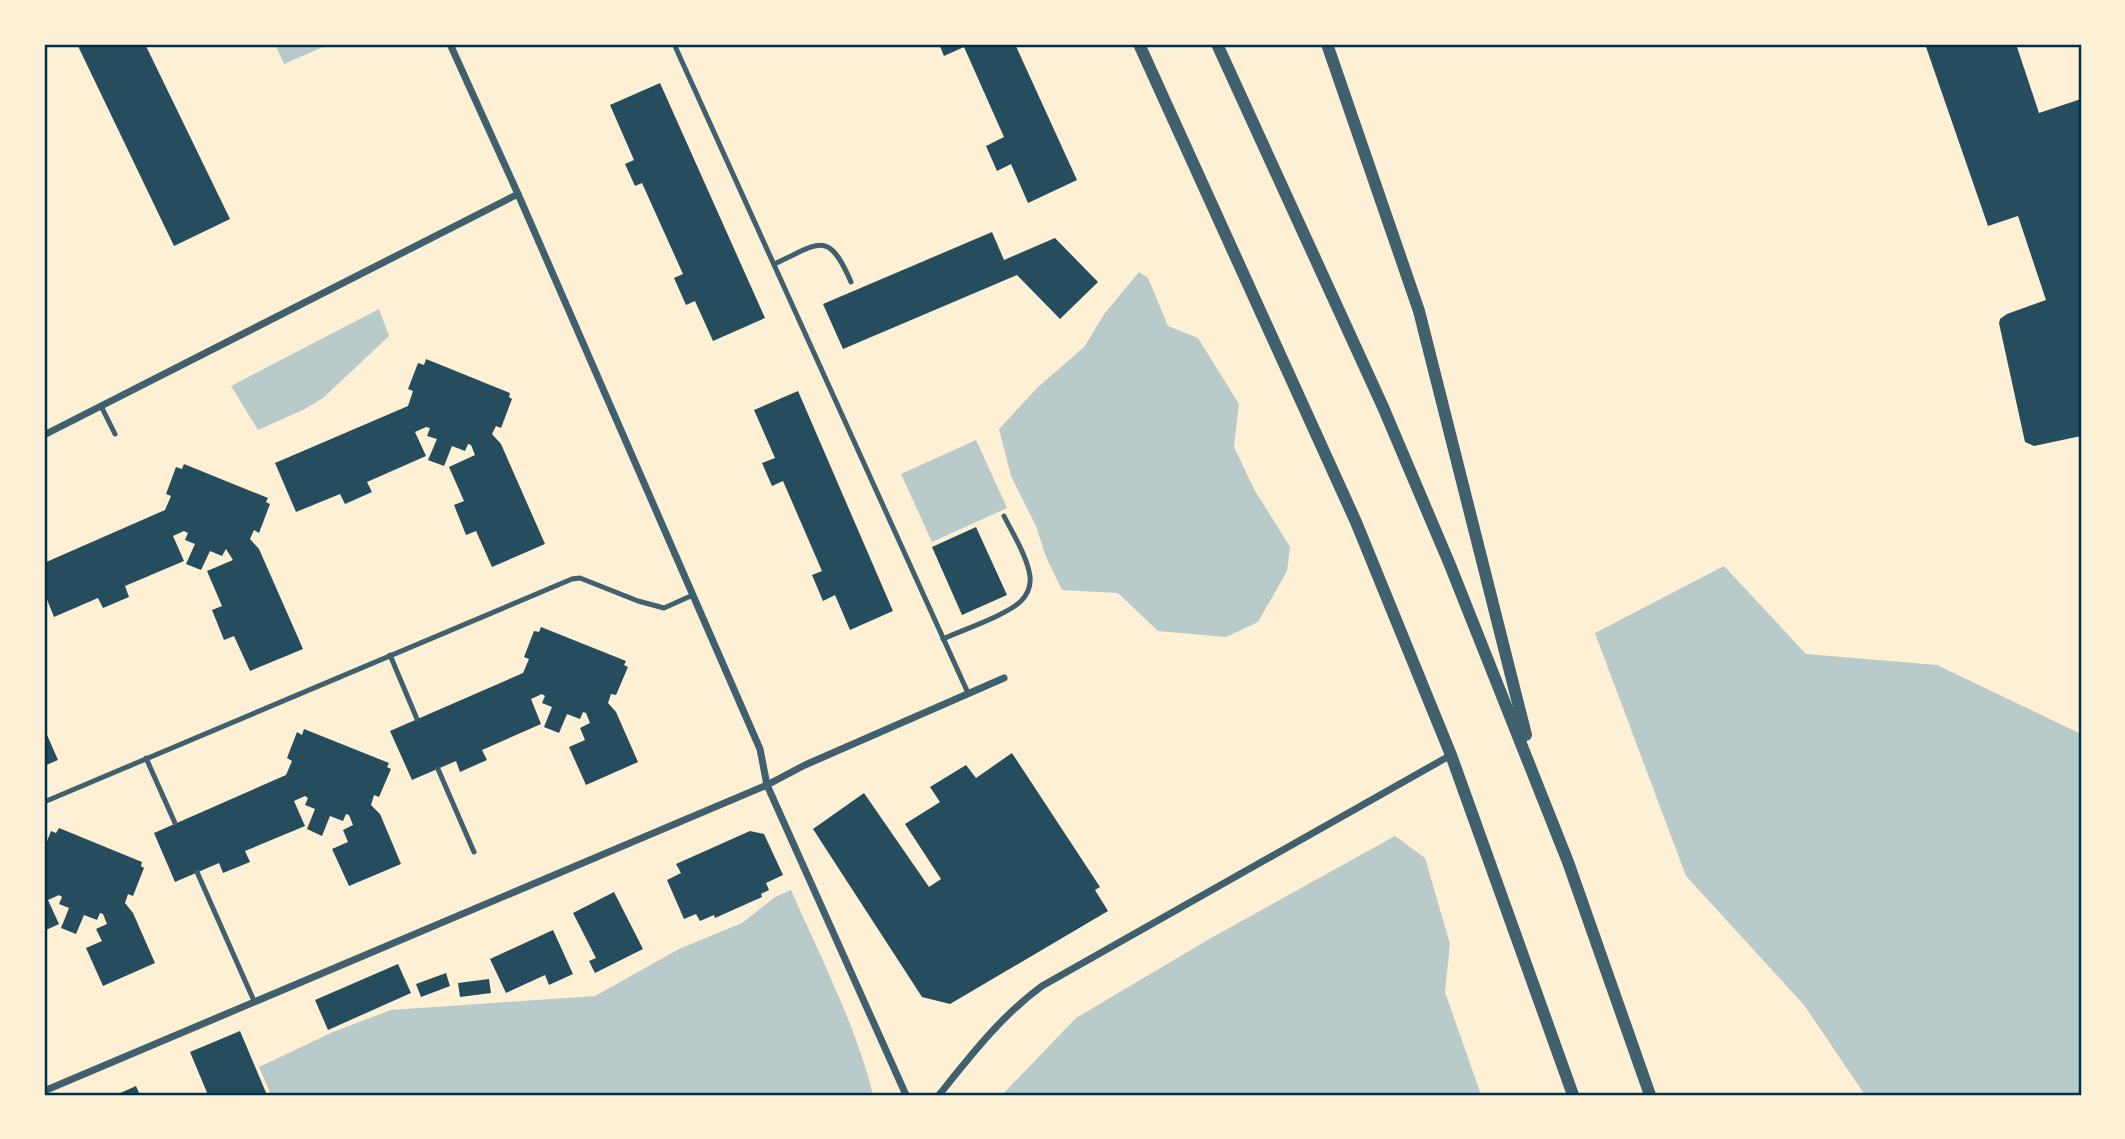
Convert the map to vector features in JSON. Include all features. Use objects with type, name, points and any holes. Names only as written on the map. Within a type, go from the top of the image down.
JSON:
[{"type":"street","points":[[450,44],[519,194],[760,749],[767,785],[906,1095]]},
{"type":"street","points":[[1139,44],[1351,510],[1451,755],[1573,1095]]},
{"type":"street","points":[[1217,44],[1383,407],[1456,578],[1537,780],[1650,1095]]},
{"type":"street","points":[[1327,44],[1419,311],[1537,780]]},
{"type":"street","points":[[44,435],[519,194]]},
{"type":"street","points":[[44,1091],[767,785],[805,765],[1004,678]]},
{"type":"street","points":[[939,1095],[976,1047],[1008,1013],[1042,986],[1451,755]]},
{"type":"lane","points":[[674,44],[968,694]]},
{"type":"lane","points":[[774,264],[820,244],[829,246],[841,260],[851,282]]},
{"type":"lane","points":[[101,406],[116,434]]},
{"type":"lane","points":[[943,639],[1007,610],[1020,602],[1029,590],[1030,576],[1004,516]]},
{"type":"lane","points":[[44,802],[572,579],[580,578],[638,601],[664,608],[693,595]]},
{"type":"lane","points":[[390,655],[417,719]]},
{"type":"lane","points":[[146,758],[175,823]]},
{"type":"lane","points":[[438,769],[474,852]]},
{"type":"lane","points":[[197,872],[254,1001]]},
{"type":"shaded area","points":[[275,44],[330,44],[284,64]]},
{"type":"shaded area","points":[[1139,272],[1148,278],[1168,326],[1198,338],[1239,404],[1234,447],[1254,489],[1290,547],[1287,571],[1258,622],[1226,637],[1158,631],[1118,593],[1062,590],[1046,557],[1036,526],[1011,476],[999,429],[1037,388],[1084,347],[1105,313]]},
{"type":"shaded area","points":[[379,309],[389,336],[323,398],[258,430],[231,386]]},
{"type":"shaded area","points":[[976,440],[1007,508],[932,542],[901,474]]},
{"type":"shaded area","points":[[1724,566],[1806,654],[1937,665],[2081,734],[2081,1095],[1865,1095],[1804,1005],[1686,876],[1595,633]]},
{"type":"shaded area","points":[[1395,836],[1425,858],[1450,944],[1445,992],[1481,1095],[1002,1095],[1076,1018],[1211,938]]},
{"type":"shaded area","points":[[791,890],[847,1018],[873,1095],[271,1095],[259,1067],[333,1032],[391,1010],[595,996],[679,949],[742,923],[775,897]]},
{"type":"building","points":[[77,44],[145,44],[230,219],[174,246]]},
{"type":"building","points":[[939,44],[1015,44],[1077,180],[1028,203],[1011,164],[997,171],[986,146],[1004,137],[964,47],[944,56]]},
{"type":"building","points":[[1925,44],[2016,44],[2039,113],[2081,99],[2081,436],[2034,446],[2025,442],[1999,323],[2007,314],[2046,300],[2018,216],[1988,226]]},
{"type":"building","points":[[660,83],[765,318],[713,341],[695,301],[686,305],[674,278],[683,274],[642,183],[635,186],[625,164],[634,160],[610,105]]},
{"type":"building","points":[[992,232],[1004,260],[1055,238],[1098,282],[1060,319],[1017,275],[843,349],[823,304]]},
{"type":"building","points":[[426,359],[510,393],[509,397],[512,399],[501,428],[496,426],[492,434],[501,444],[545,544],[492,567],[476,531],[466,535],[454,505],[464,501],[449,467],[475,455],[471,445],[468,444],[465,451],[452,446],[444,466],[428,460],[437,439],[427,436],[430,428],[426,427],[415,432],[426,456],[367,482],[372,492],[345,504],[340,494],[296,512],[275,463],[408,406],[413,391],[408,389],[418,363],[424,365]]},
{"type":"building","points":[[798,391],[893,611],[850,630],[835,595],[823,601],[812,575],[822,571],[783,481],[772,486],[762,463],[775,458],[754,410]]},
{"type":"building","points":[[184,464],[268,498],[266,502],[270,504],[259,533],[254,530],[250,539],[259,549],[303,649],[250,671],[234,636],[224,640],[212,610],[222,606],[207,571],[233,560],[226,549],[222,556],[210,551],[201,570],[186,564],[195,544],[185,540],[188,533],[184,531],[173,536],[184,561],[125,586],[129,597],[103,608],[98,598],[54,617],[44,592],[44,563],[165,510],[171,496],[166,494],[176,467],[182,469]]},
{"type":"building","points":[[976,527],[1007,595],[962,615],[932,547]]},
{"type":"building","points":[[541,627],[626,661],[624,665],[628,667],[616,695],[611,694],[608,703],[616,712],[638,762],[586,785],[569,747],[585,740],[580,728],[590,723],[586,713],[583,712],[580,719],[567,714],[559,733],[544,727],[552,707],[542,703],[545,696],[542,694],[531,699],[541,724],[482,750],[487,760],[460,772],[456,761],[412,780],[390,731],[523,673],[529,659],[524,657],[534,631],[539,632]]},
{"type":"building","points":[[44,728],[58,760],[44,766]]},
{"type":"building","points":[[304,729],[389,763],[387,767],[391,769],[379,797],[374,795],[371,805],[380,814],[401,864],[349,886],[332,849],[348,842],[343,830],[353,825],[349,815],[346,814],[343,821],[330,816],[322,836],[307,829],[315,809],[305,805],[308,798],[305,796],[294,801],[305,826],[245,851],[250,862],[223,873],[219,863],[175,882],[154,833],[286,775],[292,761],[287,758],[297,732],[302,735]]},
{"type":"building","points":[[1012,753],[1100,887],[1095,890],[1108,911],[950,1004],[922,997],[813,829],[864,793],[929,887],[941,879],[905,824],[940,802],[930,787],[966,765],[976,778]]},
{"type":"building","points":[[59,828],[142,862],[141,866],[144,868],[133,896],[128,894],[125,903],[133,913],[155,963],[103,986],[86,948],[102,941],[96,929],[107,924],[103,914],[100,913],[97,920],[84,915],[76,934],[61,928],[69,908],[59,904],[62,897],[59,895],[48,900],[59,924],[44,931],[44,849],[51,831],[56,833]]},
{"type":"building","points":[[750,831],[764,834],[783,875],[766,883],[769,890],[761,894],[762,897],[715,918],[714,915],[700,921],[696,914],[684,919],[667,880],[681,873],[676,864]]},
{"type":"building","points":[[614,892],[643,949],[595,973],[589,961],[596,958],[573,913]]},
{"type":"building","points":[[553,930],[573,974],[549,985],[545,975],[506,993],[490,959]]},
{"type":"building","points":[[398,964],[411,993],[328,1030],[315,1000]]},
{"type":"building","points":[[446,973],[450,986],[421,997],[416,984]]},
{"type":"building","points":[[489,979],[491,993],[460,997],[458,983]]},
{"type":"building","points":[[240,1031],[267,1095],[208,1095],[190,1052]]},
{"type":"building","points":[[136,1086],[140,1095],[116,1095]]}]
